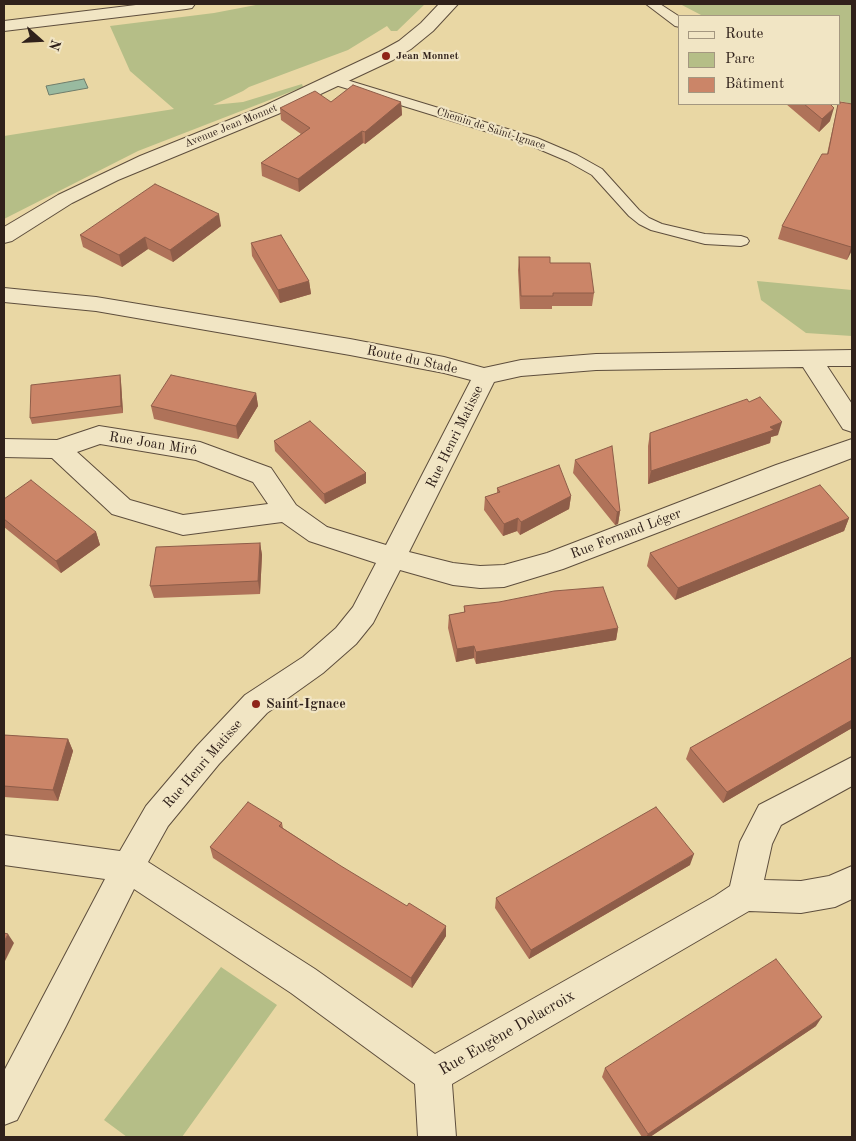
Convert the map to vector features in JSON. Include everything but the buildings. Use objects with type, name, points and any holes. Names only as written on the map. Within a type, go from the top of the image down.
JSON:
[{"type":"street","points":[[4,26],[186,4]]},
{"type":"street","name":"Avenue Jean Monnet","points":[[4,236],[56,204],[112,176],[337,81],[405,45],[427,27],[449,4]]},
{"type":"street","points":[[4,274],[8,280],[4,293]]},
{"type":"street","name":"Route du Stade","points":[[4,293],[96,304],[368,351],[444,365],[484,376],[521,368],[596,362],[852,358]]},
{"type":"street","points":[[810,359],[852,423]]},
{"type":"street","name":"Rue Henri Matisse","points":[[4,1107],[54,1014],[128,867],[157,816],[208,755],[256,704],[312,665],[346,636],[363,615],[481,387],[484,376]]},
{"type":"street","name":"Rue Joan Mirô","points":[[4,448],[58,449],[99,435],[200,451],[262,475],[287,512],[318,534],[394,558]]},
{"type":"street","name":"Rue Fernand Léger","points":[[394,558],[453,574],[504,576],[553,562],[852,448]]},
{"type":"street","points":[[58,449],[121,507],[183,525],[287,512]]},
{"type":"street","points":[[852,770],[770,815],[756,842],[744,895],[801,898],[835,891],[852,881]]},
{"type":"street","points":[[4,850],[128,867]]},
{"type":"street","name":"Rue Eugène Delacroix","points":[[128,867],[302,981],[434,1075],[719,912],[744,895]]},
{"type":"street","points":[[434,1075],[437,1137]]},
{"type":"lane","points":[[652,4],[678,22]]},
{"type":"lane","name":"Chemin de Saint-Ignace","points":[[337,81],[532,141],[572,158],[598,172],[634,213],[644,221],[657,227],[705,240],[741,241]]},
{"type":"green space","points":[[261,4],[425,4],[397,31],[391,31],[387,26],[348,50],[249,87],[213,105],[243,102],[302,84],[303,87],[138,151],[4,219],[4,136],[174,109],[130,71],[110,26],[214,13]]},
{"type":"green space","points":[[680,4],[852,4],[852,104],[841,101],[841,15],[701,15]]},
{"type":"green space","points":[[757,281],[852,290],[852,336],[806,333],[761,300]]},
{"type":"green space","points":[[221,967],[277,1005],[182,1137],[127,1137],[104,1120]]},
{"type":"shaded area","points":[[84,79],[88,88],[49,95],[46,86]]},
{"type":"place","name":"Jean Monnet","points":[[386,56]]},
{"type":"place","name":"Saint-Ignace","points":[[256,704]]}]
